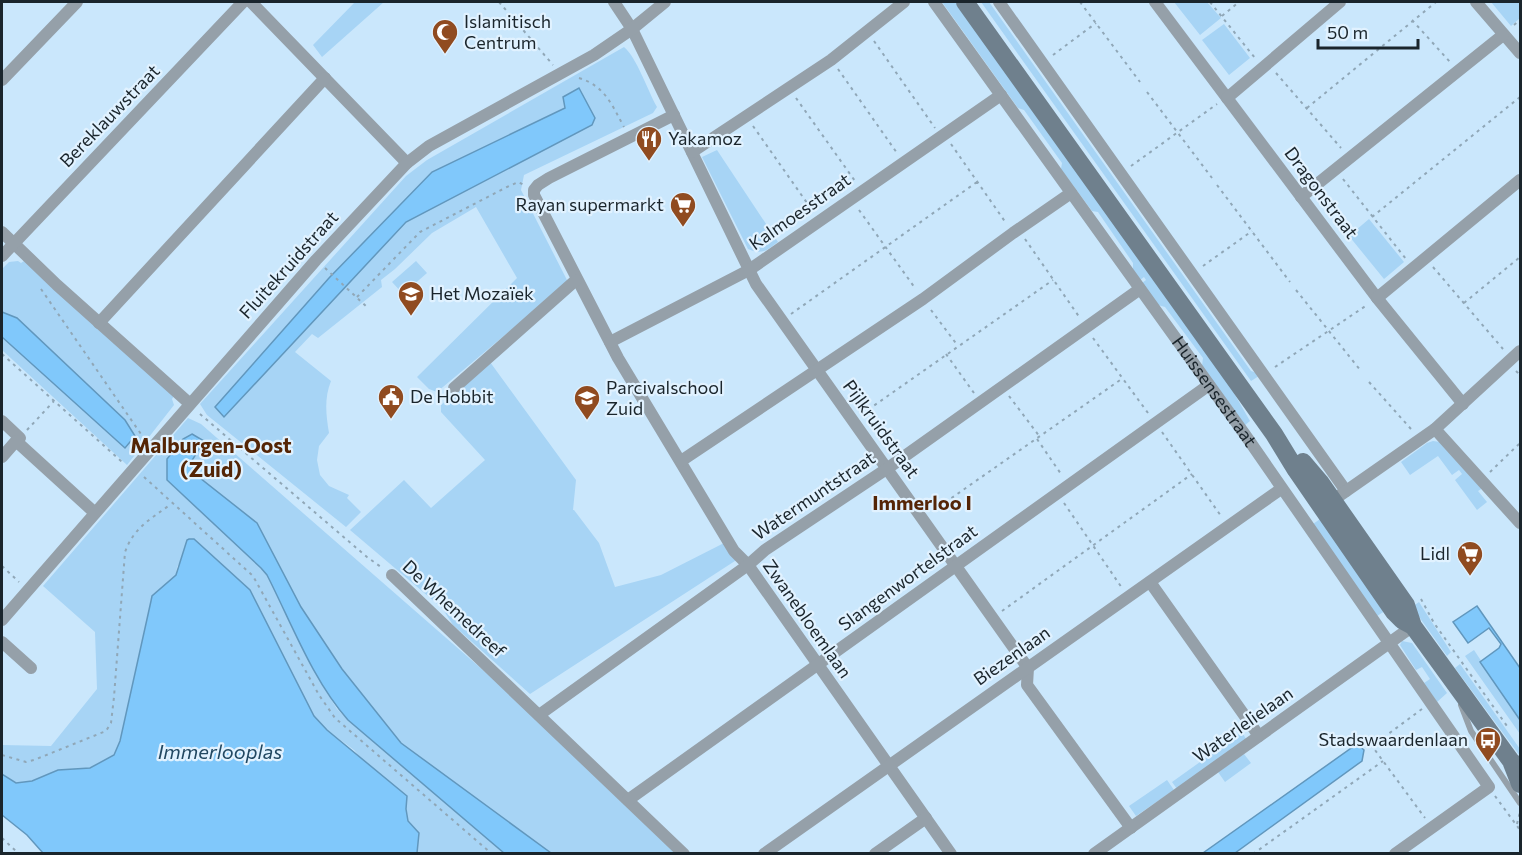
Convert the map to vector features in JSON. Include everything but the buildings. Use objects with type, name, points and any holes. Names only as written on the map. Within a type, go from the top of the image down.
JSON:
[{"type":"street","points":[[2,80],[77,2]]},
{"type":"street","name":"Bereklauwstraat","points":[[2,256],[243,2]]},
{"type":"street","points":[[251,2],[407,163]]},
{"type":"street","name":"Pijlkruidstraat","points":[[614,2],[632,29],[756,284],[993,617],[1028,668],[1027,685],[1131,828]]},
{"type":"street","name":"Fluitekruidstraat","points":[[2,620],[134,470],[189,403],[316,260],[407,163],[429,146],[594,55],[632,29],[665,2]]},
{"type":"street","points":[[692,152],[831,60],[904,2]]},
{"type":"street","name":"Huissensestraat","points":[[934,2],[1209,385],[1489,787],[1432,827]]},
{"type":"street","name":"Huissensestraat","points":[[965,2],[1274,434],[1296,470],[1334,500]]},
{"type":"street","name":"Huissensestraat","points":[[999,2],[1264,375],[1395,612],[1402,620],[1413,626],[1452,682],[1516,764],[1521,784]]},
{"type":"street","name":"Dragonstraat","points":[[1155,2],[1377,298],[1463,404]]},
{"type":"street","points":[[1227,98],[1340,2]]},
{"type":"street","points":[[1476,2],[1521,53]]},
{"type":"street","points":[[1301,197],[1503,35]]},
{"type":"street","points":[[99,323],[325,78]]},
{"type":"street","name":"Kalmoesstraat","points":[[610,342],[749,270],[1001,95]]},
{"type":"street","points":[[534,190],[549,178],[674,115]]},
{"type":"street","points":[[1377,298],[1521,180]]},
{"type":"street","name":"Zwanebloemlaan","points":[[534,190],[539,206],[610,342],[734,551],[748,565],[951,854]]},
{"type":"street","points":[[681,461],[923,299],[1071,193]]},
{"type":"street","points":[[2,232],[189,403]]},
{"type":"street","points":[[454,388],[576,280]]},
{"type":"street","name":"Watermuntstraat","points":[[539,714],[748,565],[765,550],[888,468],[1140,289]]},
{"type":"street","points":[[1334,500],[1435,429],[1516,355]]},
{"type":"street","name":"Slangenwortelstraat","points":[[628,800],[1209,385]]},
{"type":"street","points":[[2,421],[20,438]]},
{"type":"street","points":[[1435,429],[1521,523]]},
{"type":"street","points":[[2,457],[16,441],[95,513]]},
{"type":"street","name":"Biezenlaan","points":[[764,854],[1281,489]]},
{"type":"street","name":"De Whemedreef","points":[[392,575],[684,854]]},
{"type":"street","points":[[1150,582],[1259,736]]},
{"type":"street","name":"Waterlelielaan","points":[[1094,854],[1413,626]]},
{"type":"street","points":[[2,642],[31,668]]},
{"type":"street","points":[[875,854],[926,818]]},
{"type":"street","points":[[1395,854],[1432,827]]},
{"type":"lane","name":"Huissensestraat","points":[[1452,682],[1471,731],[1521,803]]},
{"type":"path","points":[[499,2],[566,71],[595,86],[608,96],[630,137]]},
{"type":"path","points":[[1080,2],[1140,82]]},
{"type":"path","points":[[1210,2],[1349,157]]},
{"type":"path","points":[[1222,16],[1239,2]]},
{"type":"path","points":[[1307,108],[1436,2]]},
{"type":"path","points":[[1412,20],[1457,70]]},
{"type":"path","points":[[1042,63],[1096,23]]},
{"type":"path","points":[[867,32],[977,182],[1053,280],[1228,526]]},
{"type":"path","points":[[831,60],[903,162]]},
{"type":"path","points":[[789,88],[862,191]]},
{"type":"path","points":[[1147,92],[1212,177]]},
{"type":"path","points":[[1372,217],[1521,97]]},
{"type":"path","points":[[1119,171],[1129,167],[1177,131],[1227,98]]},
{"type":"path","points":[[746,117],[820,221]]},
{"type":"path","points":[[1335,170],[1413,268]]},
{"type":"path","points":[[782,320],[977,182]]},
{"type":"path","points":[[357,297],[420,231],[518,183],[534,190]]},
{"type":"path","points":[[1217,185],[1290,282]]},
{"type":"path","points":[[851,199],[958,346]]},
{"type":"path","points":[[1193,273],[1252,231]]},
{"type":"path","points":[[1464,303],[1521,257]]},
{"type":"path","points":[[1425,258],[1464,303],[1516,355]]},
{"type":"path","points":[[329,272],[368,308]]},
{"type":"path","points":[[853,421],[1053,280]]},
{"type":"path","points":[[35,281],[151,449]]},
{"type":"path","points":[[1296,290],[1361,371]]},
{"type":"path","points":[[1264,375],[1377,298]]},
{"type":"path","points":[[2,354],[253,576],[319,695],[335,718],[492,854]]},
{"type":"path","points":[[946,354],[980,402]]},
{"type":"path","points":[[923,518],[1123,378]]},
{"type":"path","points":[[1369,381],[1419,440]]},
{"type":"path","points":[[1001,387],[1039,438],[1069,485]]},
{"type":"path","points":[[20,438],[54,401]]},
{"type":"path","name":"De Whemedreef","points":[[189,403],[367,557],[392,575]]},
{"type":"path","points":[[1481,480],[1521,443]]},
{"type":"path","points":[[993,617],[1192,474]]},
{"type":"path","points":[[1057,494],[1128,597]]},
{"type":"path","points":[[2,755],[26,762],[106,731],[111,723],[113,705],[125,552],[130,538],[137,529],[172,503]]},
{"type":"path","points":[[2,566],[27,590]]},
{"type":"path","points":[[1419,596],[1434,623],[1507,727]]},
{"type":"path","points":[[1431,703],[1372,746],[1432,827]]},
{"type":"path","points":[[1253,854],[1383,761]]},
{"type":"path","points":[[1501,804],[1521,830]]},
{"type":"path","points":[[1517,825],[1521,810]]},
{"type":"path","points":[[2,838],[19,854]]},
{"type":"shaded area","points":[[355,2],[384,2],[322,57],[313,45]]},
{"type":"shaded area","points":[[942,2],[957,2],[1219,367],[1250,421],[1244,426],[1202,366],[1203,358],[1165,307],[1158,305],[1142,283],[1146,280],[1144,277],[1140,280],[1133,269],[1133,263],[1098,212],[1092,211],[1061,169],[1062,163],[1024,110],[1018,108]]},
{"type":"shaded area","points":[[981,2],[989,2],[1251,371],[1259,376],[1251,381]]},
{"type":"shaded area","points":[[1174,2],[1207,2],[1221,18],[1200,35]]},
{"type":"shaded area","points":[[1491,2],[1520,2],[1520,18],[1511,26]]},
{"type":"shaded area","points":[[1224,24],[1250,58],[1229,75],[1202,40]]},
{"type":"shaded area","points":[[624,47],[638,66],[657,107],[653,113],[524,175],[521,190],[568,282],[437,392],[429,389],[417,377],[517,278],[476,207],[432,233],[381,280],[382,287],[318,338],[312,334],[295,352],[331,381],[326,407],[329,433],[319,446],[317,460],[320,475],[329,486],[349,495],[347,498],[361,512],[346,527],[207,415],[200,404],[406,176],[427,160]],"holes":[[[579,89],[592,125],[406,222],[342,289],[215,408],[329,278],[432,172],[565,108],[563,97]]]},
{"type":"shaded area","points":[[717,150],[778,242],[767,250],[757,252],[748,249],[702,157]]},
{"type":"shaded area","points":[[1369,219],[1404,262],[1384,279],[1349,236]]},
{"type":"shaded area","points":[[24,261],[174,396],[172,399],[174,405],[127,465],[2,350],[2,337],[125,448],[125,420],[17,318],[2,312],[2,269],[9,262],[21,263]]},
{"type":"shaded area","points":[[416,261],[427,273],[403,294],[392,282]]},
{"type":"shaded area","points":[[490,362],[576,480],[573,510],[599,543],[615,587],[661,575],[726,542],[738,559],[530,694],[453,625],[442,608],[350,530],[404,480],[431,508],[485,460],[441,412],[441,405]]},
{"type":"shaded area","points":[[188,418],[201,424],[492,678],[675,853],[551,853],[401,743],[342,669],[301,607],[257,523],[195,474],[191,462],[203,444],[183,439],[167,459],[167,480],[267,575],[322,685],[337,709],[504,853],[417,853],[419,833],[408,821],[406,810],[354,750],[327,730],[314,716],[250,590],[194,539],[177,567],[176,575],[153,596],[151,601],[120,741],[114,755],[90,768],[58,770],[32,781],[16,783],[2,774],[2,745],[51,746],[97,689],[95,632],[43,586]]},
{"type":"shaded area","points":[[1433,441],[1440,442],[1483,488],[1478,491],[1487,502],[1477,510],[1455,480],[1462,474],[1459,470],[1452,475],[1438,456],[1410,475],[1401,462]]},
{"type":"shaded area","points":[[1323,517],[1388,609],[1377,616],[1313,524]]},
{"type":"shaded area","points":[[1419,602],[1451,652],[1447,656],[1412,607]]},
{"type":"shaded area","points":[[1402,641],[1412,643],[1447,693],[1437,702],[1424,683],[1430,679],[1422,667],[1416,670],[1400,645]]},
{"type":"shaded area","points":[[1474,650],[1520,720],[1520,734],[1465,656]]},
{"type":"shaded area","points":[[1460,664],[1520,749],[1520,756],[1455,668]]},
{"type":"shaded area","points":[[1242,732],[1246,739],[1177,789],[1172,782]]},
{"type":"shaded area","points":[[1244,754],[1251,763],[1225,782],[1218,772]]},
{"type":"shaded area","points":[[1167,780],[1174,790],[1136,816],[1129,806]]},
{"type":"water","points":[[579,88],[595,118],[592,125],[406,222],[224,417],[215,407],[329,278],[432,172],[565,108],[563,97]]},
{"type":"water","points":[[2,312],[17,318],[125,420],[135,436],[125,448],[2,337]]},
{"type":"water","points":[[192,434],[204,441],[191,462],[195,474],[257,523],[301,607],[342,669],[401,743],[551,853],[504,853],[348,720],[313,669],[267,575],[167,480],[167,459],[183,439]]},
{"type":"water","name":"Immerlooplas","points":[[189,539],[194,539],[250,590],[314,716],[327,730],[407,796],[408,821],[419,833],[417,853],[43,853],[27,835],[2,815],[2,774],[16,783],[32,781],[58,770],[90,768],[114,755],[120,741],[152,596],[176,575]]},
{"type":"water","points":[[1477,606],[1520,668],[1520,720],[1480,662],[1501,644],[1489,628],[1468,643],[1453,622]]},
{"type":"water","points":[[1357,744],[1364,750],[1362,761],[1235,853],[1203,853]]},
{"type":"place","name":"Islamitisch Centrum","points":[[445,55]]},
{"type":"place","name":"Yakamoz","points":[[649,162]]},
{"type":"place","name":"Rayan supermarkt","points":[[683,228]]},
{"type":"place","name":"Het Mozaïek","points":[[411,317]]},
{"type":"place","name":"De Hobbit","points":[[391,420]]},
{"type":"place","name":"Parcivalschool Zuid","points":[[587,421]]},
{"type":"place","name":"Lidl","points":[[1470,577]]},
{"type":"place","name":"Stadswaardenlaan","points":[[1488,763]]},
{"type":"district","name":"Malburgen-Oost (Zuid)","points":[[211,458]]},
{"type":"district","name":"Immerloo I","points":[[922,503]]}]
